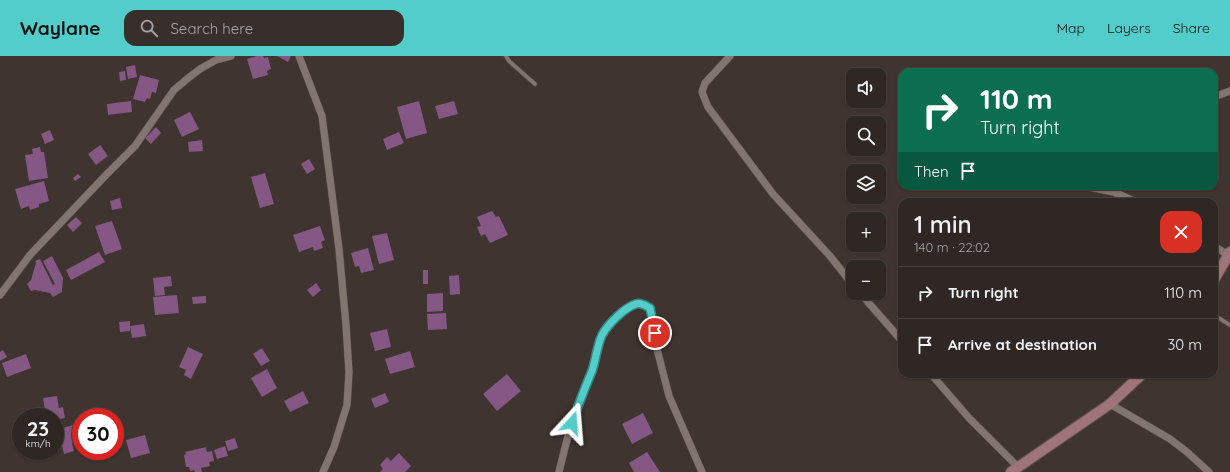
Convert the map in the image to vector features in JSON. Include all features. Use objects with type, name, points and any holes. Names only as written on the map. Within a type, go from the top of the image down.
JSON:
[{"type":"street","points":[[0,295],[30,255],[135,146],[174,90],[187,79],[216,60],[231,56]]},
{"type":"street","points":[[299,56],[322,116],[339,249],[349,364],[347,406],[334,447],[323,472]]},
{"type":"street","points":[[730,56],[705,83],[702,92],[708,107],[773,194],[830,256],[846,276]]},
{"type":"street","points":[[1218,96],[1230,91]]},
{"type":"street","points":[[1104,190],[1114,192],[1127,198]]},
{"type":"street","points":[[1218,248],[1229,254],[1218,273]]},
{"type":"street","points":[[866,300],[898,336]]},
{"type":"street","points":[[559,472],[564,448],[576,410],[594,364],[603,334],[612,322],[628,308],[637,304],[644,304],[650,308],[657,349],[669,396],[702,472]]},
{"type":"street","points":[[934,378],[1014,470],[1110,404],[1138,378]]},
{"type":"street","points":[[1110,404],[1170,439],[1209,472]]},
{"type":"lane","points":[[506,56],[509,61],[535,84]]},
{"type":"lane","points":[[1218,318],[1230,325]]},
{"type":"building","points":[[263,56],[264,58],[268,57],[271,69],[267,71],[268,75],[253,79],[247,59]]},
{"type":"building","points":[[277,56],[291,56],[288,62]]},
{"type":"building","points":[[135,65],[137,77],[128,79],[126,67]]},
{"type":"building","points":[[125,71],[126,80],[120,81],[119,72]]},
{"type":"building","points":[[140,75],[159,80],[156,93],[152,92],[150,99],[147,98],[145,102],[133,99]]},
{"type":"building","points":[[131,101],[132,112],[108,115],[107,104]]},
{"type":"building","points":[[419,101],[427,133],[406,139],[397,107]]},
{"type":"building","points":[[454,101],[458,114],[439,119],[435,106]]},
{"type":"building","points":[[190,112],[199,129],[182,137],[174,120]]},
{"type":"building","points":[[156,127],[161,133],[151,144],[145,138]]},
{"type":"building","points":[[50,130],[54,140],[45,144],[41,134]]},
{"type":"building","points":[[399,132],[404,143],[387,150],[383,139]]},
{"type":"building","points":[[202,140],[203,151],[189,152],[188,142]]},
{"type":"building","points":[[100,145],[108,156],[96,165],[88,154]]},
{"type":"building","points":[[40,147],[41,152],[44,152],[48,178],[29,181],[25,155],[33,154],[32,149]]},
{"type":"building","points":[[309,159],[315,169],[307,174],[301,164]]},
{"type":"building","points":[[265,173],[274,204],[260,208],[251,177]]},
{"type":"building","points":[[78,174],[81,177],[75,181],[73,178]]},
{"type":"building","points":[[44,181],[49,201],[39,204],[39,207],[30,210],[29,206],[21,209],[15,189]]},
{"type":"building","points":[[120,198],[122,208],[112,210],[110,201]]},
{"type":"building","points":[[492,211],[496,217],[499,216],[508,235],[490,243],[485,234],[481,236],[477,227],[481,226],[477,217]]},
{"type":"building","points":[[76,217],[82,223],[73,232],[67,225]]},
{"type":"building","points":[[112,221],[122,249],[105,255],[95,226]]},
{"type":"building","points":[[320,226],[325,240],[321,242],[323,248],[314,251],[313,247],[299,252],[293,235]]},
{"type":"building","points":[[387,233],[394,260],[379,264],[372,236]]},
{"type":"building","points":[[368,248],[374,270],[361,273],[359,266],[355,267],[351,253]]},
{"type":"building","points":[[99,252],[105,262],[71,280],[66,270]]},
{"type":"building","points":[[52,256],[63,278],[62,292],[53,297],[50,293],[35,290],[31,291],[27,284],[31,280],[36,263],[35,261],[40,259],[53,285],[55,284],[43,261]]},
{"type":"building","points":[[423,270],[428,270],[428,284],[423,284]]},
{"type":"building","points":[[459,275],[460,294],[450,295],[449,276]]},
{"type":"building","points":[[171,276],[172,286],[164,287],[165,295],[155,296],[153,278]]},
{"type":"building","points":[[316,283],[321,290],[313,297],[307,290]]},
{"type":"building","points":[[443,293],[443,311],[427,312],[427,294]]},
{"type":"building","points":[[177,295],[179,313],[155,315],[153,297]]},
{"type":"building","points":[[206,296],[206,303],[193,304],[192,297]]},
{"type":"building","points":[[446,313],[447,329],[428,330],[427,314]]},
{"type":"building","points":[[130,321],[130,331],[120,332],[119,322]]},
{"type":"building","points":[[144,324],[146,336],[132,338],[130,326]]},
{"type":"building","points":[[387,329],[391,347],[375,351],[370,333]]},
{"type":"building","points":[[188,347],[203,354],[191,379],[184,375],[186,370],[179,367]]},
{"type":"building","points":[[262,348],[270,361],[261,366],[253,354]]},
{"type":"building","points":[[3,350],[7,357],[0,361],[0,352]]},
{"type":"building","points":[[410,351],[415,367],[390,374],[385,359]]},
{"type":"building","points":[[26,354],[31,368],[7,377],[2,363]]},
{"type":"building","points":[[267,369],[277,388],[262,397],[251,378]]},
{"type":"building","points":[[507,374],[521,391],[497,411],[483,394]]},
{"type":"building","points":[[303,391],[309,403],[290,412],[284,401]]},
{"type":"building","points":[[385,393],[389,402],[375,408],[371,399]]},
{"type":"building","points":[[57,396],[59,408],[45,408],[43,398]]},
{"type":"building","points":[[643,413],[653,433],[632,444],[622,424]]},
{"type":"building","points":[[72,425],[72,452],[64,454],[64,427]]},
{"type":"building","points":[[145,435],[150,453],[131,458],[126,440]]},
{"type":"building","points":[[235,438],[238,448],[228,451],[225,441]]},
{"type":"building","points":[[225,446],[228,456],[217,459],[214,450]]},
{"type":"building","points":[[206,447],[207,452],[212,451],[214,461],[209,462],[210,466],[201,468],[202,472],[195,472],[194,470],[190,471],[189,467],[186,467],[185,452]]},
{"type":"building","points":[[647,452],[660,472],[634,472],[629,463]]},
{"type":"building","points":[[399,453],[411,466],[405,472],[380,472],[383,469],[380,465],[387,457],[391,461]]},
{"type":"route","points":[[572,423],[594,364],[603,334],[612,322],[628,308],[637,304],[644,304],[650,308],[655,333]]}]
